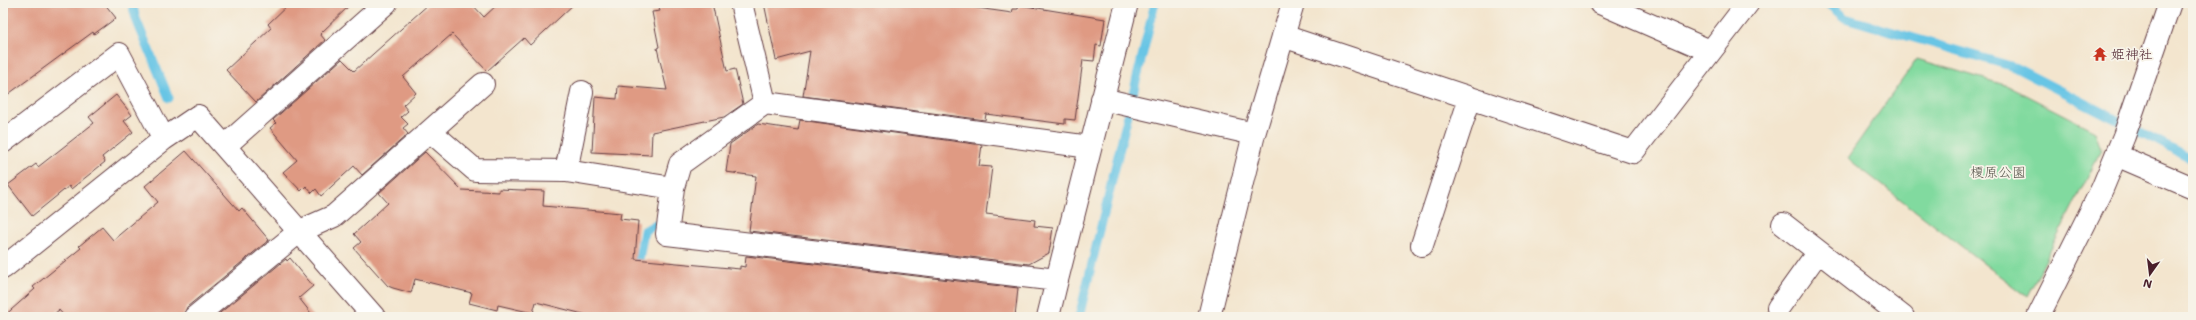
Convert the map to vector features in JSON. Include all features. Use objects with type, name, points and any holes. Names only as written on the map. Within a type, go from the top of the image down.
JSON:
[{"type":"street","points":[[225,146],[386,3]]},
{"type":"street","points":[[741,3],[765,103]]},
{"type":"street","points":[[1048,317],[1056,280],[1127,3]]},
{"type":"street","points":[[1209,317],[1254,134],[1293,3]]},
{"type":"street","points":[[1600,3],[1710,52]]},
{"type":"street","points":[[1283,36],[1633,152],[1748,3]]},
{"type":"street","points":[[2038,317],[2102,189],[2128,124],[2170,3]]},
{"type":"street","points":[[3,142],[119,54],[164,139]]},
{"type":"street","points":[[195,317],[300,231],[334,216],[483,84]]},
{"type":"street","points":[[566,171],[582,92]]},
{"type":"street","points":[[1102,98],[1254,134]]},
{"type":"street","points":[[1422,245],[1470,98]]},
{"type":"street","points":[[1056,280],[667,234],[673,188],[680,164],[765,103],[1090,147]]},
{"type":"street","points":[[3,268],[164,139],[198,116],[374,317]]},
{"type":"street","points":[[430,131],[476,170],[566,171],[673,188]]},
{"type":"street","points":[[2116,155],[2193,188]]},
{"type":"street","points":[[1783,224],[1903,317]]},
{"type":"street","points":[[1778,308],[1818,252]]},
{"type":"green space","name":"榎原公園","points":[[1917,59],[2008,86],[2095,131],[2101,150],[2027,297],[1847,158]]},
{"type":"building","points":[[3,3],[104,3],[116,18],[94,34],[93,32],[3,98]]},
{"type":"building","points":[[290,3],[352,3],[320,34],[325,40],[256,102],[226,70],[271,28],[268,24]]},
{"type":"building","points":[[430,3],[471,3],[484,17],[499,3],[575,3],[530,45],[524,38],[487,71],[452,34],[403,77],[416,93],[403,105],[408,111],[401,117],[408,124],[403,128],[408,134],[362,175],[354,166],[321,196],[316,189],[312,193],[306,186],[301,191],[283,172],[297,160],[270,128],[276,123],[273,120],[342,59],[354,71]]},
{"type":"building","points":[[658,3],[712,3],[727,71],[735,69],[743,104],[724,117],[652,132],[651,155],[592,152],[595,97],[617,99],[618,86],[667,90],[657,48],[659,47],[652,12],[660,11]]},
{"type":"building","points":[[764,3],[942,3],[1012,13],[1013,9],[1018,9],[1019,5],[1105,19],[1101,46],[1096,45],[1094,61],[1083,60],[1075,120],[1065,119],[1065,124],[986,114],[985,120],[803,96],[810,51],[776,60]]},
{"type":"building","points":[[116,95],[132,115],[124,121],[133,132],[102,157],[105,162],[71,189],[69,186],[32,216],[8,185],[36,164],[38,167],[94,123],[89,117]]},
{"type":"building","points":[[800,120],[982,145],[979,166],[992,167],[986,214],[1035,220],[1034,226],[1053,228],[1049,253],[1029,264],[749,231],[756,176],[726,172],[730,144],[758,124],[798,130]]},
{"type":"building","points":[[186,151],[239,211],[242,208],[269,240],[187,307],[183,317],[65,317],[59,310],[50,317],[3,317],[35,289],[33,287],[81,248],[79,246],[102,227],[113,240],[158,202],[145,186]]},
{"type":"building","points":[[425,152],[462,190],[499,192],[499,189],[544,191],[543,206],[621,213],[620,219],[638,221],[635,259],[740,269],[740,266],[745,267],[746,256],[1018,288],[1015,317],[595,317],[536,302],[533,313],[498,305],[497,310],[469,303],[472,293],[415,279],[411,293],[393,288],[388,286],[354,248],[361,242],[354,234],[388,203],[379,193]]},
{"type":"building","points":[[290,258],[313,286],[299,298],[314,317],[215,317],[286,259],[287,261]]},
{"type":"waterway","points":[[132,3],[136,19],[169,98]]},
{"type":"waterway","points":[[1079,317],[1155,3]]},
{"type":"waterway","points":[[1827,3],[1845,18],[2014,67],[2193,159]]},
{"type":"waterway","points":[[637,271],[644,231],[654,225]]},
{"type":"place","name":"姫神社","points":[[2100,54]]}]
